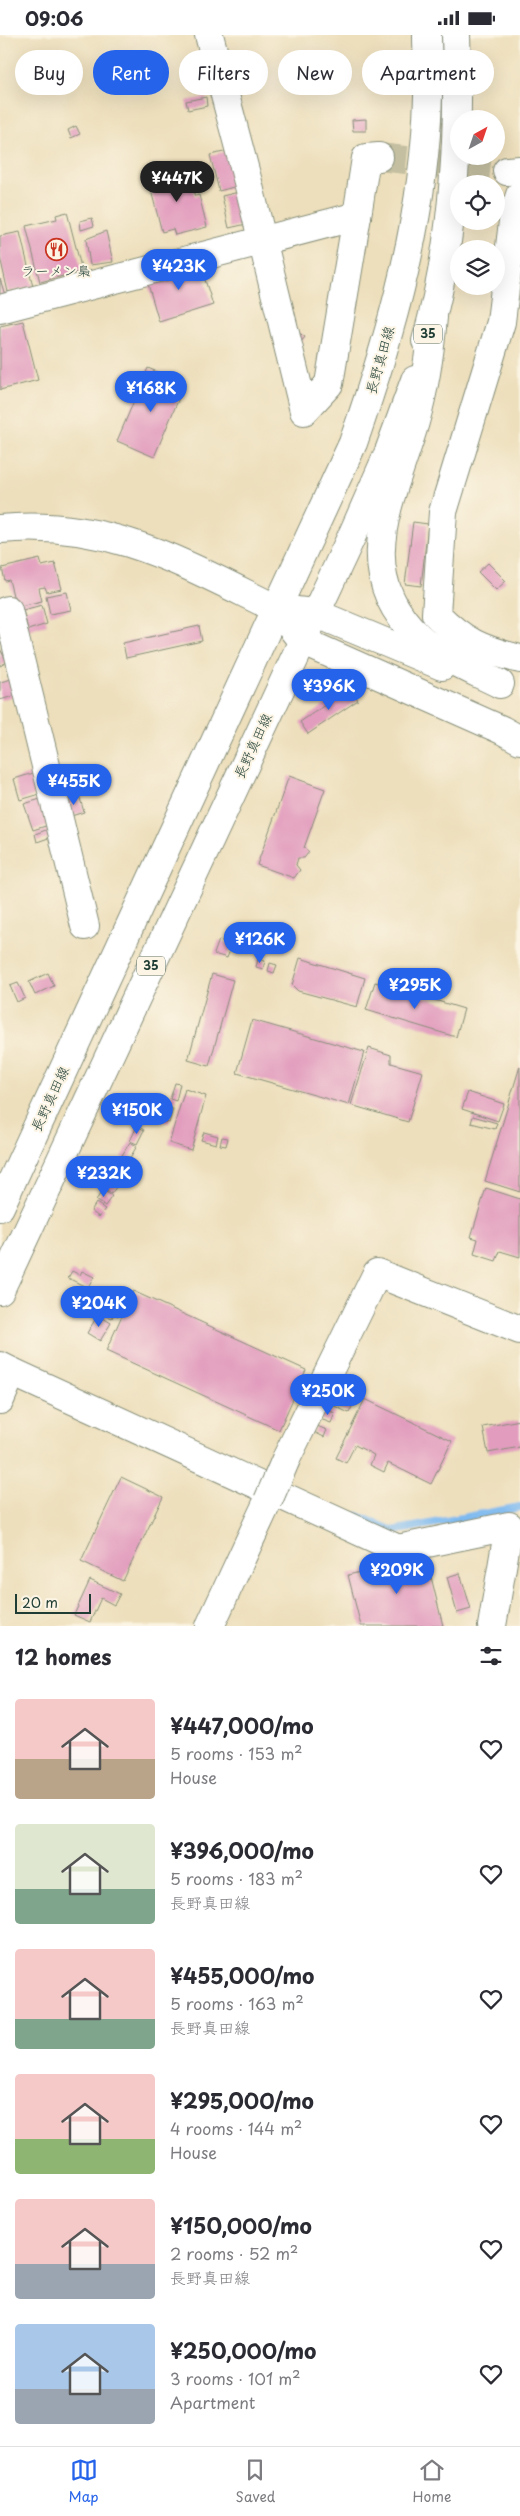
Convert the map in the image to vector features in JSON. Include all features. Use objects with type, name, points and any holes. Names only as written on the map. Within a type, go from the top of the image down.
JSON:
[{"type":"main road","points":[[208,35],[248,182],[260,240],[304,411],[329,384],[366,157],[378,157]]},
{"type":"main road","name":"長野真田線","points":[[0,1207],[353,443],[378,371],[409,246],[422,171],[428,96],[427,35]]},
{"type":"main road","name":"長野真田線","points":[[0,1290],[388,455],[412,389],[433,317],[445,250],[454,172],[458,96],[456,35]]},
{"type":"main road","points":[[520,195],[514,213],[501,322],[443,513],[436,614],[455,634],[493,652],[520,659]]},
{"type":"main road","points":[[0,309],[356,216]]},
{"type":"main road","points":[[433,317],[429,366],[416,420],[385,517],[380,543],[379,562],[384,584],[392,602],[418,636],[457,663],[510,686]]},
{"type":"main road","points":[[0,529],[45,527],[86,531],[129,541],[171,558],[277,609],[315,613],[434,664],[510,686]]},
{"type":"main road","points":[[277,609],[302,641],[502,730],[520,740]]},
{"type":"main road","points":[[0,613],[8,611],[84,927]]},
{"type":"main road","points":[[210,1626],[286,1459],[377,1273],[520,1330]]},
{"type":"main road","points":[[0,1400],[6,1369],[398,1549],[509,1526],[492,1626]]},
{"type":"building","points":[[206,97],[207,106],[188,110],[186,101]]},
{"type":"building","points":[[366,119],[366,131],[353,131],[352,120]]},
{"type":"building","points":[[76,126],[80,134],[71,138],[68,130]]},
{"type":"building","points":[[233,150],[241,185],[219,191],[210,155]]},
{"type":"building","points":[[188,169],[195,196],[199,195],[207,227],[175,235],[173,229],[162,232],[148,179]]},
{"type":"building","points":[[243,191],[251,223],[229,228],[222,196]]},
{"type":"building","points":[[67,212],[82,271],[40,282],[26,226],[57,219],[56,215]]},
{"type":"building","points":[[92,218],[94,226],[81,230],[80,221]]},
{"type":"building","points":[[106,231],[113,262],[90,265],[86,239]]},
{"type":"building","points":[[20,232],[33,287],[8,292],[0,257],[0,236]]},
{"type":"building","points":[[199,261],[213,305],[159,322],[146,277]]},
{"type":"building","points":[[0,279],[5,295],[0,297]]},
{"type":"building","points":[[23,321],[38,380],[0,390],[0,326]]},
{"type":"building","points":[[298,332],[305,337],[300,343]]},
{"type":"building","points":[[148,368],[185,384],[154,457],[117,441]]},
{"type":"building","points":[[413,522],[428,524],[421,586],[405,584]]},
{"type":"building","points":[[40,559],[42,566],[55,563],[62,589],[47,592],[45,587],[39,588],[42,601],[16,607],[9,580],[5,581],[2,568]]},
{"type":"building","points":[[488,563],[506,581],[496,590],[478,572]]},
{"type":"building","points":[[67,592],[71,610],[50,614],[46,596]]},
{"type":"building","points":[[42,605],[47,624],[28,630],[23,610]]},
{"type":"building","points":[[199,626],[202,641],[126,658],[123,643]]},
{"type":"building","points":[[0,649],[7,662],[0,666]]},
{"type":"building","points":[[12,679],[17,695],[0,700],[0,682]]},
{"type":"building","points":[[350,688],[358,700],[308,734],[300,722]]},
{"type":"building","points":[[40,771],[47,792],[20,800],[14,779]]},
{"type":"building","points":[[289,776],[325,789],[304,848],[309,852],[304,858],[298,858],[296,865],[300,870],[294,878],[257,865]]},
{"type":"building","points":[[79,795],[84,812],[68,817],[63,801]]},
{"type":"building","points":[[47,797],[55,823],[33,830],[24,804]]},
{"type":"building","points":[[54,827],[57,835],[37,842],[35,834]]},
{"type":"building","points":[[219,940],[232,945],[227,958],[214,954]]},
{"type":"building","points":[[300,958],[365,978],[357,1007],[298,991],[292,985]]},
{"type":"building","points":[[258,959],[265,961],[263,969],[256,967]]},
{"type":"building","points":[[270,963],[277,965],[274,973],[268,971]]},
{"type":"building","points":[[48,973],[54,986],[35,995],[29,982]]},
{"type":"building","points":[[212,974],[233,980],[209,1066],[188,1060]]},
{"type":"building","points":[[375,982],[464,1009],[456,1037],[366,1010]]},
{"type":"building","points":[[18,983],[25,998],[17,1002],[10,986]]},
{"type":"building","points":[[252,1020],[364,1052],[349,1105],[237,1073]]},
{"type":"building","points":[[369,1048],[391,1055],[391,1063],[423,1072],[408,1122],[351,1105]]},
{"type":"building","points":[[520,1066],[520,1192],[485,1181]]},
{"type":"building","points":[[175,1083],[180,1084],[176,1101],[170,1099]]},
{"type":"building","points":[[185,1089],[206,1096],[191,1150],[169,1143]]},
{"type":"building","points":[[468,1092],[504,1104],[498,1121],[462,1109]]},
{"type":"building","points":[[166,1106],[173,1109],[169,1123],[162,1121]]},
{"type":"building","points":[[473,1116],[497,1123],[495,1129],[471,1123]]},
{"type":"building","points":[[137,1126],[144,1130],[137,1144],[130,1141]]},
{"type":"building","points":[[204,1132],[218,1136],[216,1144],[201,1140]]},
{"type":"building","points":[[222,1137],[228,1138],[226,1146],[220,1145]]},
{"type":"building","points":[[130,1142],[137,1146],[128,1161],[121,1157]]},
{"type":"building","points":[[121,1159],[128,1163],[117,1185],[107,1179]]},
{"type":"building","points":[[109,1181],[117,1186],[111,1194],[103,1188]]},
{"type":"building","points":[[486,1188],[520,1199],[520,1257],[500,1251],[496,1261],[474,1254],[478,1239],[471,1237]]},
{"type":"building","points":[[103,1190],[112,1196],[105,1206],[96,1200]]},
{"type":"building","points":[[96,1203],[105,1209],[99,1217],[91,1211]]},
{"type":"building","points":[[72,1271],[80,1275],[82,1271],[94,1277],[88,1288],[68,1278]]},
{"type":"building","points":[[112,1289],[129,1294],[118,1316],[114,1314],[112,1318],[103,1314],[106,1308],[103,1306]]},
{"type":"building","points":[[133,1291],[306,1370],[279,1430],[106,1351]]},
{"type":"building","points":[[98,1315],[111,1323],[100,1341],[87,1333]]},
{"type":"building","points":[[337,1389],[356,1398],[349,1413],[330,1404]]},
{"type":"building","points":[[365,1399],[452,1441],[431,1484],[388,1463],[384,1472],[370,1465],[374,1455],[355,1445],[346,1463],[336,1458]]},
{"type":"building","points":[[324,1409],[335,1413],[331,1423],[320,1419]]},
{"type":"building","points":[[520,1420],[520,1447],[488,1453],[483,1427]]},
{"type":"building","points":[[317,1426],[327,1430],[324,1437],[314,1432]]},
{"type":"building","points":[[121,1477],[163,1497],[123,1581],[81,1561]]},
{"type":"building","points":[[426,1556],[443,1626],[361,1626],[348,1575]]},
{"type":"building","points":[[460,1573],[471,1609],[457,1613],[447,1577]]},
{"type":"building","points":[[90,1580],[120,1594],[114,1605],[101,1598],[90,1622],[74,1615]]},
{"type":"waterway","points":[[358,1516],[393,1531],[520,1507]]},
{"type":"tunnel","points":[[379,157],[507,171]]},
{"type":"place","name":"ラーメン梟","points":[[56,249]]}]
